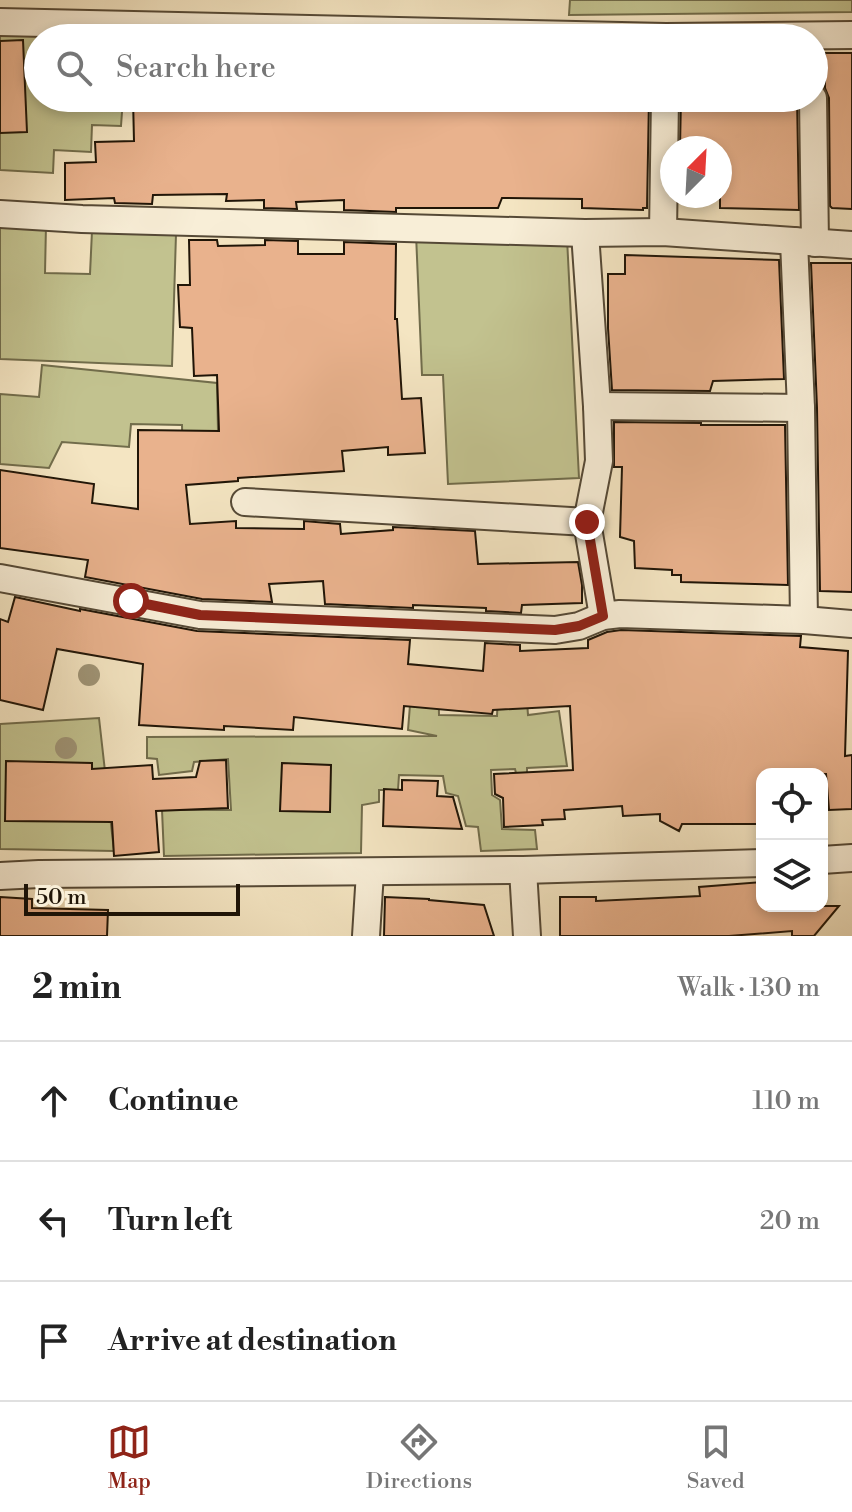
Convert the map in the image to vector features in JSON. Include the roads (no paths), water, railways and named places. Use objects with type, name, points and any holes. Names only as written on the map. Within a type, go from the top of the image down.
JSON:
[{"type":"street","points":[[0,22],[83,24]]},
{"type":"street","points":[[828,36],[852,35]]},
{"type":"street","points":[[663,232],[665,112]]},
{"type":"street","points":[[804,620],[801,408],[804,242],[812,112]]},
{"type":"street","points":[[0,214],[585,233],[663,232],[852,245]]},
{"type":"street","points":[[585,233],[599,461],[587,522],[603,616]]},
{"type":"street","points":[[597,406],[801,408]]},
{"type":"street","points":[[245,502],[587,522]]},
{"type":"street","points":[[0,578],[200,615],[555,630],[620,614],[852,624]]},
{"type":"street","points":[[828,860],[852,858]]},
{"type":"street","points":[[0,876],[523,870],[756,863]]},
{"type":"street","points":[[523,870],[527,936]]},
{"type":"street","points":[[366,936],[370,872]]}]
